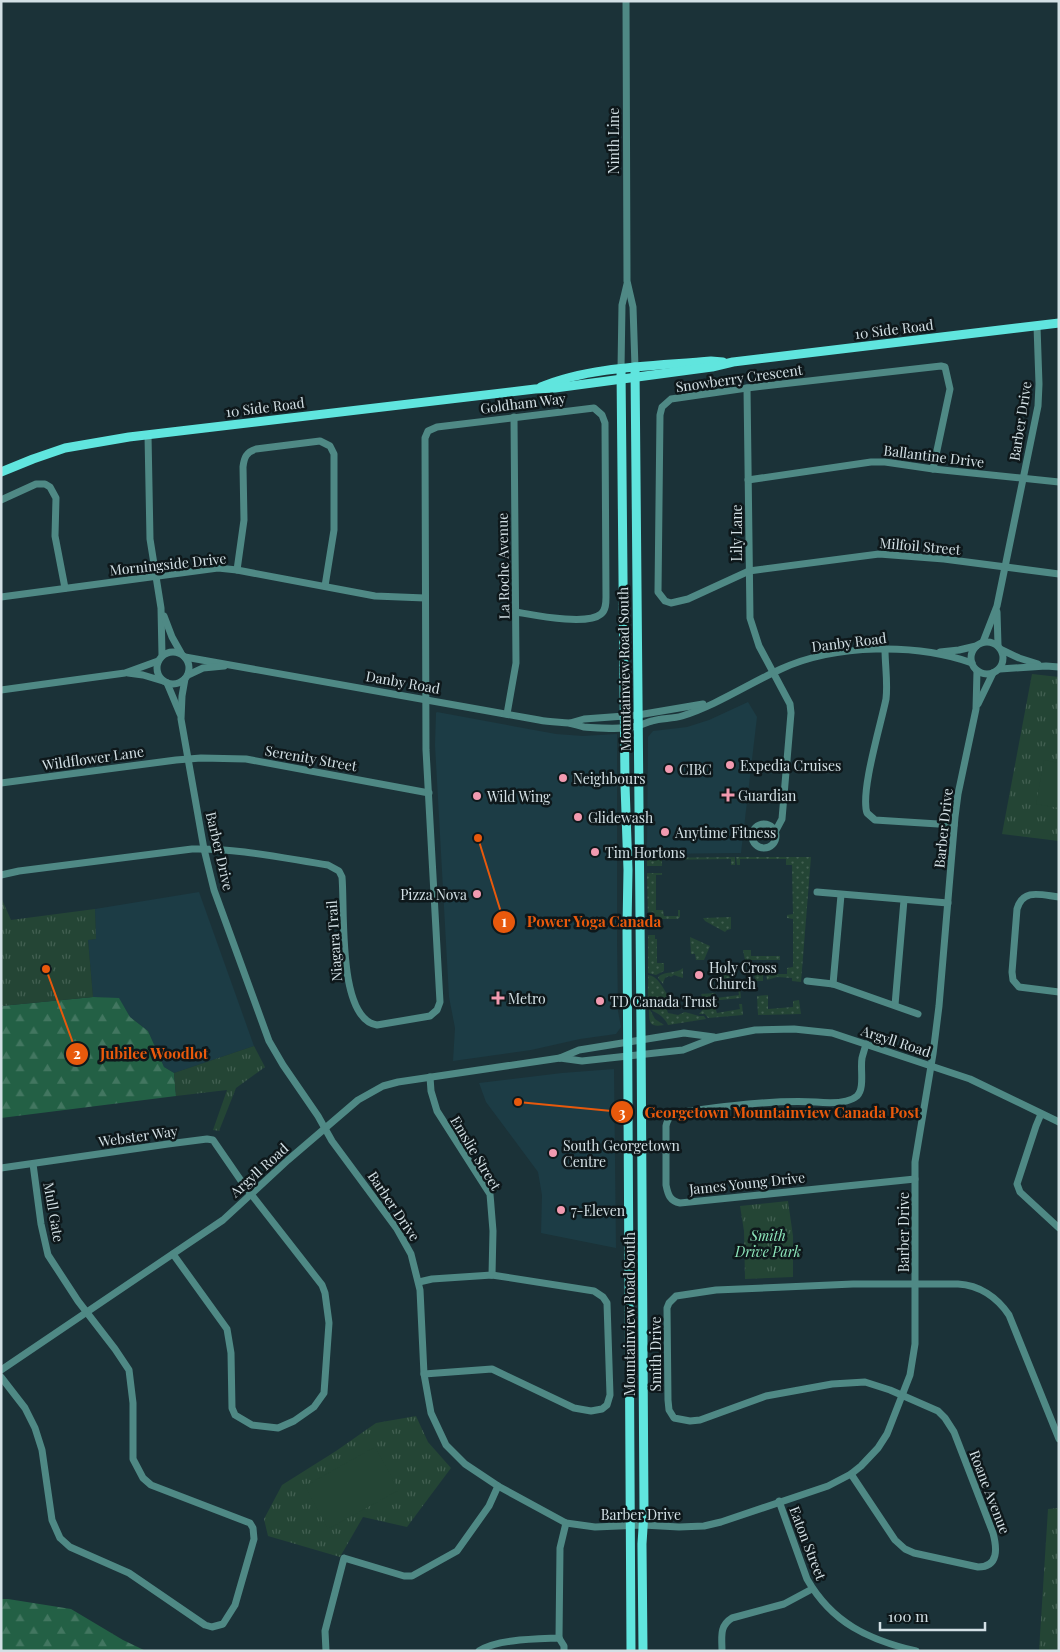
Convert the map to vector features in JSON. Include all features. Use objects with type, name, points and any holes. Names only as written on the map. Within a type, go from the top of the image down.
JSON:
[{"type":"main road","name":"10 Side Road","points":[[1,472],[65,448],[148,435],[555,388],[712,367],[733,362],[1059,323]]},
{"type":"main road","name":"10 Side Road","points":[[535,389],[553,382],[621,369],[711,361],[733,362]]},
{"type":"main road","name":"Ninth Line","points":[[635,368],[635,377]]},
{"type":"main road","name":"Ninth Line","points":[[621,369],[621,379]]},
{"type":"main road","name":"Mountainview Road South","points":[[635,377],[641,1041],[643,1651]]},
{"type":"main road","name":"Mountainview Road South","points":[[621,379],[624,727],[628,870],[631,1651]]},
{"type":"street","name":"Ninth Line","points":[[621,369],[622,305],[627,281],[626,1]]},
{"type":"street","name":"Ninth Line","points":[[627,281],[633,307],[635,368]]},
{"type":"street","name":"Barber Drive","points":[[983,642],[997,606],[1039,396],[1037,326]]},
{"type":"street","name":"Snowberry Crescent","points":[[749,571],[700,595],[677,602],[665,601],[658,592],[660,415],[662,407],[670,399],[747,388],[941,366],[945,368],[948,374],[950,389],[933,469]]},
{"type":"street","name":"Lily Lane","points":[[747,388],[749,608],[751,625],[759,646],[790,704],[782,819],[775,832]]},
{"type":"street","name":"Goldham Way","points":[[426,699],[424,443],[426,434],[437,426],[594,408],[602,415],[605,423],[606,596],[604,610],[596,617],[574,620],[516,612]]},
{"type":"street","name":"La Roche Avenue","points":[[507,714],[516,662],[514,417]]},
{"type":"street","points":[[1,690],[125,673],[143,675],[176,684],[186,677],[190,665],[172,637],[162,608],[150,539],[148,435]]},
{"type":"street","points":[[237,570],[244,520],[243,467],[246,454],[256,448],[320,440],[328,444],[334,454],[334,530],[325,586]]},
{"type":"street","name":"Ballantine Drive","points":[[748,480],[871,462],[885,462],[1059,482]]},
{"type":"street","points":[[1,500],[36,484],[45,484],[50,487],[56,498],[56,536],[65,588]]},
{"type":"street","name":"Milfoil Street","points":[[749,571],[879,554],[936,558],[1059,574]]},
{"type":"street","name":"Morningside Drive","points":[[1,596],[218,568],[375,596],[425,598]]},
{"type":"street","name":"Barber Drive","points":[[997,606],[1000,648]]},
{"type":"street","points":[[162,608],[158,674],[165,682]]},
{"type":"street","points":[[1046,666],[1018,658],[992,642],[983,642],[976,646],[972,652],[972,663],[977,671],[983,674],[993,673],[1000,669],[1059,667]]},
{"type":"street","name":"Danby Road","points":[[183,655],[556,723],[624,727],[638,726],[650,721],[681,716],[721,700],[773,673],[819,656],[885,649],[930,652],[958,650],[976,646]]},
{"type":"street","points":[[1000,648],[1004,658],[1000,669]]},
{"type":"street","points":[[885,649],[886,697],[870,767],[865,804],[867,813],[875,820],[954,825]]},
{"type":"street","points":[[125,673],[160,658],[171,651],[183,655]]},
{"type":"street","name":"Danby Road","points":[[930,652],[972,663]]},
{"type":"street","name":"Danby Road","points":[[186,677],[203,668],[232,665]]},
{"type":"street","name":"Barber Drive","points":[[186,677],[182,696],[182,719],[204,849],[214,890],[265,1033],[282,1065],[332,1141],[398,1229],[411,1254],[419,1282],[424,1374],[431,1414],[446,1445],[466,1464],[498,1486],[566,1522],[595,1527],[643,1525],[656,1527],[704,1526],[721,1522],[828,1486],[851,1474],[866,1462],[881,1444],[903,1395],[915,1355],[916,1148],[932,1066],[939,1006],[954,825],[958,794],[976,709],[977,671]]},
{"type":"street","name":"Barber Drive","points":[[976,709],[993,673]]},
{"type":"street","name":"Barber Drive","points":[[165,682],[182,719]]},
{"type":"street","name":"Niagara Trail","points":[[1,875],[19,871],[192,849],[237,851],[328,865],[339,871],[342,877],[348,984],[358,1011],[364,1020],[370,1024],[377,1025],[430,1016],[438,1010],[440,1002],[426,750],[426,699]]},
{"type":"street","name":"Danby Road","points":[[570,723],[584,719],[638,715],[681,709],[721,700]]},
{"type":"street","name":"Serenity Street","points":[[189,759],[246,759],[429,793]]},
{"type":"street","name":"Wildflower Lane","points":[[1,783],[189,759]]},
{"type":"street","points":[[817,892],[948,903]]},
{"type":"street","points":[[1059,897],[1033,894],[1026,896],[1020,901],[1017,909],[1012,972],[1013,980],[1019,987],[1059,992]]},
{"type":"street","points":[[833,984],[841,895]]},
{"type":"street","points":[[896,1005],[904,900]]},
{"type":"street","points":[[807,981],[833,984],[918,1014]]},
{"type":"street","name":"Argyll Road","points":[[560,1058],[582,1061],[683,1050],[714,1038],[755,1030],[794,1029],[832,1033],[977,1082],[1059,1122]]},
{"type":"street","name":"Argyll Road","points":[[1,1370],[219,1223],[325,1128],[358,1100],[371,1092],[398,1082],[560,1058],[579,1050],[641,1041],[684,1032],[714,1038]]},
{"type":"street","name":"James Young Drive","points":[[866,1044],[862,1058],[861,1087],[857,1096],[851,1099],[829,1102],[783,1100],[676,1113],[669,1117],[666,1126],[666,1185],[668,1193],[672,1200],[680,1203],[915,1179]]},
{"type":"street","name":"Emslie Street","points":[[430,1077],[431,1091],[437,1111],[490,1194],[493,1232],[492,1275]]},
{"type":"street","points":[[1042,1114],[1018,1178],[1018,1188],[1026,1198],[1059,1228]]},
{"type":"street","name":"Webster Way","points":[[1,1168],[207,1139],[213,1140],[250,1194],[322,1285],[325,1292],[329,1323],[324,1393],[314,1407],[294,1422],[278,1428],[252,1425],[235,1415],[232,1408],[231,1353],[227,1329],[173,1254]]},
{"type":"street","name":"Mull Gate","points":[[1,1377],[25,1408],[36,1428],[42,1450],[52,1520],[60,1538],[70,1548],[129,1573],[205,1625],[212,1627],[223,1624],[235,1605],[254,1539],[254,1528],[250,1523],[151,1485],[143,1478],[132,1459],[132,1403],[128,1370],[115,1349],[86,1313],[48,1255],[41,1224],[33,1164]]},
{"type":"street","points":[[419,1282],[432,1279],[492,1275],[594,1291],[603,1296],[607,1303],[608,1312],[610,1395],[607,1405],[602,1409],[591,1411],[574,1408],[492,1368],[424,1374]]},
{"type":"street","name":"Smith Drive","points":[[903,1395],[864,1382],[832,1384],[766,1396],[700,1420],[683,1421],[674,1418],[669,1410],[668,1308],[669,1303],[676,1296],[716,1290],[853,1284],[916,1284]]},
{"type":"street","points":[[916,1284],[972,1285],[987,1293],[1005,1310],[1059,1439]]},
{"type":"street","name":"Roane Avenue","points":[[851,1474],[895,1540],[914,1554],[978,1567],[988,1566],[994,1560],[996,1546],[993,1534],[950,1424],[938,1411],[903,1395]]},
{"type":"street","points":[[326,1651],[325,1631],[344,1558],[404,1576],[412,1576],[457,1551],[489,1506],[498,1486]]},
{"type":"street","name":"Eaton Street","points":[[779,1501],[801,1565],[812,1589],[837,1617],[865,1635],[890,1645],[916,1651]]},
{"type":"street","points":[[564,1651],[564,1646],[559,1638],[560,1548],[566,1522]]},
{"type":"street","points":[[722,1651],[722,1629],[727,1621],[784,1604],[812,1589]]},
{"type":"street","points":[[479,1651],[487,1646],[532,1639],[559,1638]]},
{"type":"shaded area","points":[[748,702],[757,717],[741,853],[647,854],[648,737],[653,731],[687,727],[709,720]]},
{"type":"shaded area","points":[[437,712],[556,734],[583,736],[617,734],[617,940],[618,1011],[621,1027],[616,1034],[580,1039],[531,1050],[453,1061],[455,1028],[449,997],[435,745]]},
{"type":"shaded area","points":[[199,892],[254,1046],[174,1073],[164,1067],[148,1031],[130,1017],[119,999],[93,997],[88,940],[96,939],[95,909]]},
{"type":"shaded area","points":[[614,1069],[616,1248],[541,1233],[542,1195],[538,1172],[486,1102],[479,1083]]},
{"type":"green space","points":[[1032,674],[1059,677],[1059,841],[1002,834]]},
{"type":"green space","points":[[1044,760],[1059,763],[1059,808],[1036,804]]},
{"type":"green space","points":[[735,857],[735,865],[731,865],[731,859],[662,860],[662,866],[647,866],[647,858]]},
{"type":"green space","points":[[736,857],[811,857],[801,982],[792,981],[792,978],[777,977],[767,980],[766,974],[763,974],[763,981],[756,981],[753,973],[756,968],[770,968],[770,974],[787,974],[787,968],[793,967],[793,919],[787,918],[787,915],[793,914],[792,865],[786,865],[786,859],[740,859],[740,865],[737,865]]},
{"type":"green space","points":[[647,873],[662,873],[662,875],[656,875],[656,910],[663,910],[664,916],[678,916],[678,910],[680,910],[680,917],[678,919],[648,919]]},
{"type":"green space","points":[[1,897],[11,920],[95,909],[96,939],[88,940],[93,997],[1,1006]]},
{"type":"green space","points":[[731,917],[731,929],[725,932],[703,918]]},
{"type":"green space","points":[[648,935],[655,935],[655,939],[657,939],[657,963],[664,963],[664,971],[656,975],[648,973]]},
{"type":"green space","points":[[690,937],[710,946],[704,960],[696,960],[695,954],[691,954]]},
{"type":"green space","points":[[743,950],[751,950],[751,956],[780,956],[780,960],[745,960]]},
{"type":"green space","points":[[727,963],[735,977],[717,980],[716,970]]},
{"type":"green space","points":[[683,968],[683,978],[674,975],[669,976],[665,978],[664,985],[658,978],[662,974],[678,971]]},
{"type":"green space","points":[[648,975],[657,980],[668,996],[665,1004],[668,1013],[678,1015],[685,1012],[704,1016],[706,1019],[668,1025],[660,1015],[653,1011],[649,1004]]},
{"type":"green space","points":[[738,989],[740,989],[741,998],[710,1001],[710,1007],[715,1007],[717,1013],[740,1009],[739,1004],[742,1004],[743,1015],[708,1018],[705,1014],[699,1014],[705,1007],[701,994],[715,993],[716,998],[739,995]]},
{"type":"green space","points":[[768,995],[768,1009],[793,1007],[793,1001],[799,1000],[801,1014],[758,1015],[757,996]]},
{"type":"green space","points":[[93,997],[119,998],[130,1017],[148,1031],[164,1067],[174,1073],[176,1096],[1,1118],[1,1006]]},
{"type":"green space","points":[[649,1008],[655,1019],[664,1025],[659,1026],[650,1022]]},
{"type":"green space","points":[[254,1046],[265,1067],[236,1088],[219,1131],[213,1130],[227,1090],[176,1096],[174,1073]]},
{"type":"green space","name":"Smith Drive Park","points":[[788,1201],[793,1236],[793,1277],[745,1279],[744,1231],[740,1206]]},
{"type":"green space","points":[[416,1416],[428,1442],[451,1468],[407,1527],[363,1517],[340,1557],[268,1536],[264,1519],[282,1485],[376,1423]]},
{"type":"green space","points":[[375,1447],[399,1490],[328,1529],[305,1486]]},
{"type":"green space","points":[[1059,1508],[1059,1651],[1039,1651],[1048,1509]]},
{"type":"green space","points":[[1,1599],[71,1609],[123,1640],[146,1651],[1,1651]]},
{"type":"place","name":"Expedia Cruises","points":[[730,765]]},
{"type":"place","name":"CIBC","points":[[669,769]]},
{"type":"place","name":"Neighbours","points":[[563,778]]},
{"type":"place","name":"Guardian","points":[[728,795]]},
{"type":"place","name":"Wild Wing","points":[[477,796]]},
{"type":"place","name":"Glidewash","points":[[578,817]]},
{"type":"place","name":"Anytime Fitness","points":[[665,832]]},
{"type":"place","name":"Power Yoga Canada","points":[[478,838]]},
{"type":"place","name":"Tim Hortons","points":[[595,852]]},
{"type":"place","name":"Pizza Nova","points":[[477,894]]},
{"type":"place","name":"Jubilee Woodlot","points":[[46,969]]},
{"type":"place","name":"Holy Cross Church","points":[[699,975]]},
{"type":"place","name":"Metro","points":[[498,998]]},
{"type":"place","name":"TD Canada Trust","points":[[600,1001]]},
{"type":"place","name":"Georgetown Mountainview Canada Post","points":[[518,1102]]},
{"type":"place","name":"South Georgetown Centre","points":[[553,1153]]},
{"type":"place","name":"7-Eleven","points":[[561,1210]]}]
